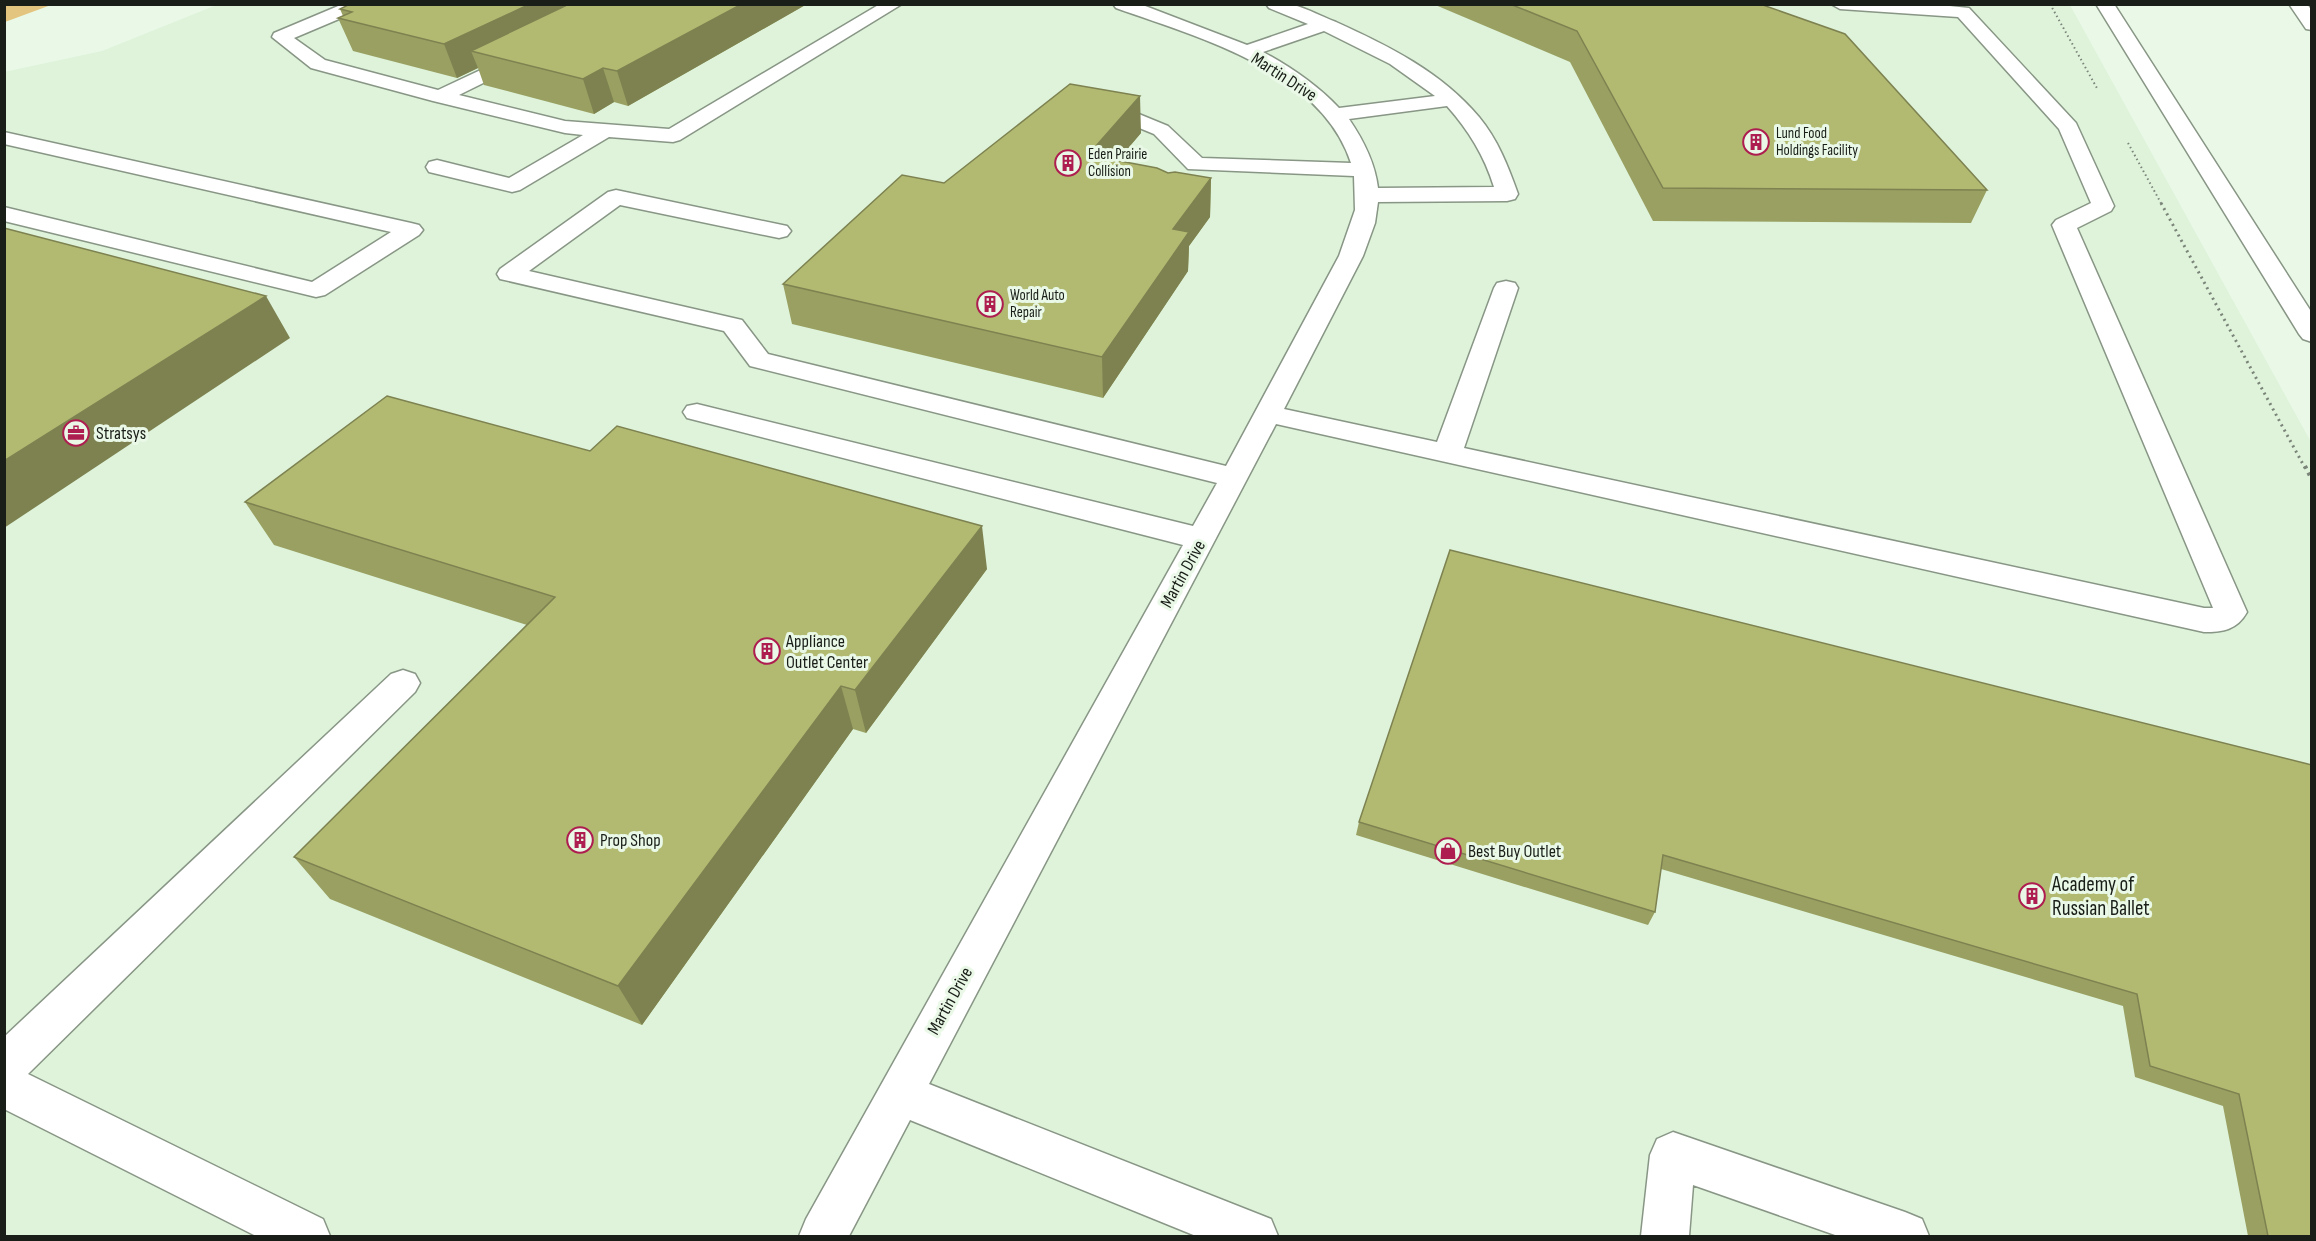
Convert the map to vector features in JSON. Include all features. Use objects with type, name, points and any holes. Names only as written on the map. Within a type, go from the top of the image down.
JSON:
[{"type":"main road","points":[[358,4],[281,37],[318,64],[440,97],[565,127],[673,136],[893,4]]},
{"type":"main road","name":"Martin Drive","points":[[823,1236],[1202,539],[1351,256],[1365,216],[1366,182],[1352,138],[1335,115],[1314,94],[1284,72],[1246,52],[1122,4]]},
{"type":"main road","points":[[1105,107],[1161,130],[1196,164],[1508,194],[1491,151],[1471,123],[1424,77],[1393,57],[1325,24],[1275,4]]},
{"type":"main road","points":[[1268,414],[2204,620],[2221,620],[2231,612],[2064,225],[2103,206],[2068,126],[1963,12],[1840,4]]},
{"type":"main road","points":[[2105,4],[2312,334]]},
{"type":"main road","points":[[2298,4],[2312,25]]},
{"type":"main road","points":[[1246,52],[1325,24]]},
{"type":"main road","points":[[440,97],[542,47]]},
{"type":"main road","points":[[1335,115],[1450,100]]},
{"type":"main road","points":[[437,167],[512,186],[606,130]]},
{"type":"main road","points":[[4,138],[411,230],[316,290],[4,214]]},
{"type":"main road","points":[[1182,183],[1196,164]]},
{"type":"main road","points":[[779,231],[616,196],[509,274],[732,325],[759,360],[1234,478]]},
{"type":"main road","points":[[1447,453],[1506,288]]},
{"type":"main road","points":[[697,412],[1202,539]]},
{"type":"main road","points":[[4,1067],[403,683]]},
{"type":"main road","points":[[4,1085],[306,1236]]},
{"type":"main road","points":[[899,1094],[1254,1236]]},
{"type":"main road","points":[[1665,1236],[1673,1155],[1905,1236]]},
{"type":"path","points":[[2050,4],[2100,93]]},
{"type":"path","points":[[2128,143],[2312,480]]},
{"type":"shaded area","points":[[5,4],[51,4],[51,5],[5,22]]},
{"type":"shaded area","points":[[219,4],[2070,5],[2311,442],[2311,1236],[5,1236],[4,72],[102,51]]},
{"type":"building","points":[[350,4],[530,4],[444,44],[338,18],[352,12],[340,9]]},
{"type":"building","points":[[569,4],[742,4],[617,71],[603,68],[583,79],[471,51]]},
{"type":"building","name":"Lund Food Holdings Facility","points":[[1510,4],[1760,4],[1845,34],[1987,190],[1663,188],[1577,31]]},
{"type":"building","points":[[1070,84],[1140,96],[1088,155],[1157,168],[1168,173],[1175,172],[1211,178],[1173,229],[1189,232],[1102,357],[783,284],[902,175],[944,183]]},
{"type":"building","points":[[4,228],[266,296],[4,461]]},
{"type":"building","points":[[387,396],[590,451],[617,426],[982,526],[855,690],[841,686],[618,986],[294,857],[555,597],[245,502]]},
{"type":"building","name":"Academy of Russian Ballet","points":[[1450,550],[2312,765],[2312,1236],[2268,1236],[2239,1094],[2150,1066],[2137,994],[1663,855],[1655,912],[1359,822]]},
{"type":"place","name":"Lund Food Holdings Facility","points":[[1756,142]]},
{"type":"place","name":"Eden Prairie Collision","points":[[1068,163]]},
{"type":"place","name":"World Auto Repair","points":[[990,304]]},
{"type":"place","name":"Stratsys","points":[[76,433]]},
{"type":"place","name":"Appliance Outlet Center","points":[[767,651]]},
{"type":"place","name":"Prop Shop","points":[[580,840]]},
{"type":"place","name":"Best Buy Outlet","points":[[1448,851]]},
{"type":"place","name":"Academy of Russian Ballet","points":[[2032,896]]}]
